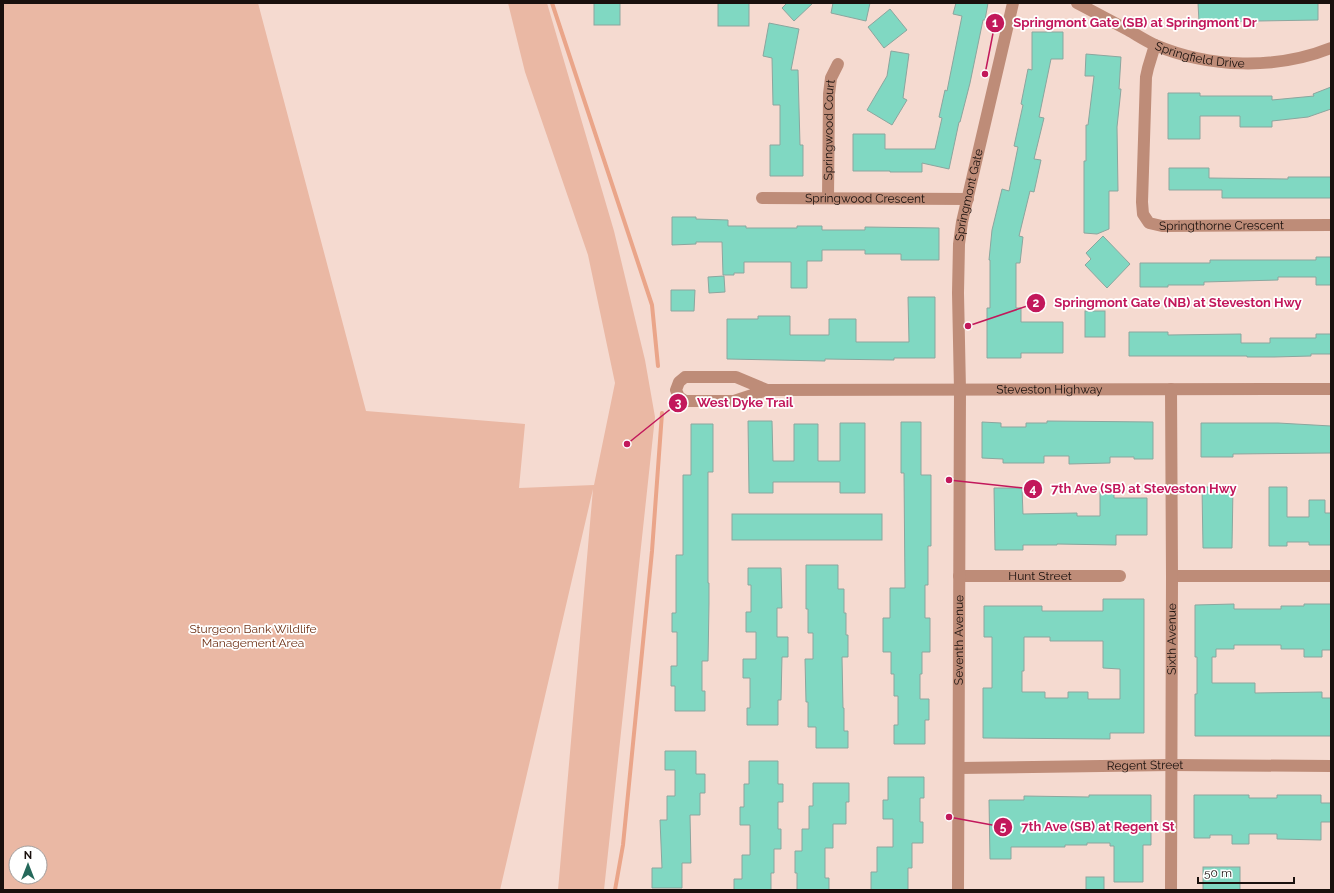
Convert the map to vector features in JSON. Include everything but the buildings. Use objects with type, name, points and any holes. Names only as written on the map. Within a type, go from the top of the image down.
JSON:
[{"type":"street","name":"Springmont Gate","points":[[960,390],[958,264],[962,222],[1013,3]]},
{"type":"street","name":"Springfield Drive","points":[[1077,3],[1155,45],[1192,57],[1236,63],[1278,61],[1304,57],[1331,48]]},
{"type":"street","name":"Springthorne Crescent","points":[[1155,45],[1146,77],[1142,185],[1144,214],[1149,223],[1162,226],[1331,226]]},
{"type":"street","name":"Springwood Court","points":[[828,198],[829,94],[831,78],[838,64]]},
{"type":"street","name":"Springwood Crescent","points":[[762,198],[968,199]]},
{"type":"street","name":"Steveston Highway","points":[[767,390],[736,377],[685,378],[679,382],[676,390],[679,397],[685,401],[734,401],[767,390],[1331,389]]},
{"type":"street","name":"Sixth Avenue","points":[[1171,389],[1171,890]]},
{"type":"street","name":"Seventh Avenue","points":[[958,890],[960,390]]},
{"type":"street","name":"Hunt Street","points":[[959,576],[1120,576]]},
{"type":"street","points":[[1172,576],[1331,576]]},
{"type":"street","name":"Regent Street","points":[[959,768],[1170,765],[1331,766]]},
{"type":"green space","name":"Sturgeon Bank Wildlife Management Area","points":[[3,3],[258,3],[366,411],[525,424],[519,488],[594,485],[615,383],[588,255],[525,72],[508,3],[547,3],[614,231],[645,360],[655,417],[604,890],[558,890],[593,489],[500,890],[3,890]]},
{"type":"waterway","points":[[552,3],[652,305],[658,366]]},
{"type":"waterway","points":[[615,890],[623,845],[652,551],[662,413]]},
{"type":"place","name":"Springmont Gate (SB) at Springmont Dr","points":[[985,74]]},
{"type":"place","name":"Springmont Gate (NB) at Steveston Hwy","points":[[968,326]]},
{"type":"place","name":"West Dyke Trail","points":[[627,444]]},
{"type":"place","name":"7th Ave (SB) at Steveston Hwy","points":[[949,480]]},
{"type":"place","name":"7th Ave (SB) at Regent St","points":[[949,817]]}]
